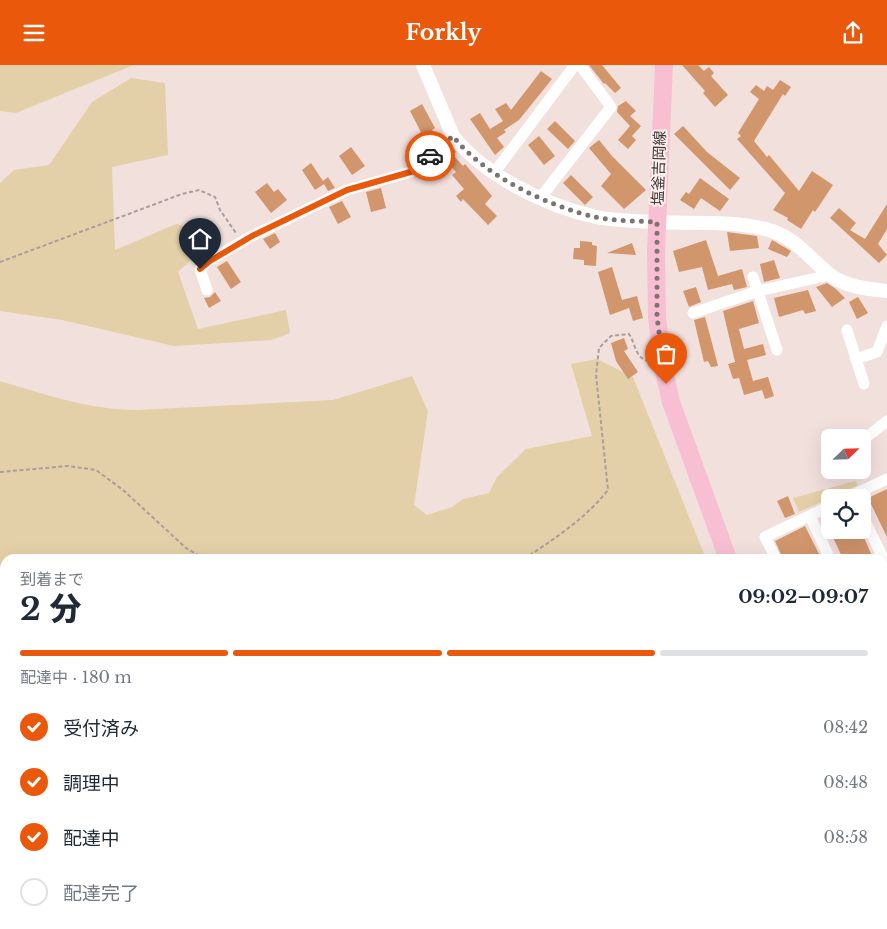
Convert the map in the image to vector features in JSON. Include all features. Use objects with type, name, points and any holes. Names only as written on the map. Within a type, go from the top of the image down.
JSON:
[{"type":"main road","name":"塩釜吉岡線","points":[[664,65],[657,222],[657,317],[662,361],[677,420],[726,554]]},
{"type":"street","points":[[424,65],[453,136],[483,167],[541,197],[560,206],[596,217],[657,222],[741,223],[771,231],[798,245],[830,275],[843,282],[887,291]]},
{"type":"street","points":[[494,173],[575,65]]},
{"type":"street","points":[[541,197],[611,107],[580,65]]},
{"type":"street","points":[[208,290],[200,269],[210,261],[252,236],[347,190],[414,171],[453,136]]},
{"type":"street","points":[[693,313],[758,291],[830,275]]},
{"type":"street","points":[[754,277],[777,351]]},
{"type":"street","points":[[856,359],[878,353],[887,326]]},
{"type":"street","points":[[847,330],[864,383]]},
{"type":"street","points":[[871,433],[881,421]]},
{"type":"street","points":[[868,489],[887,479]]},
{"type":"street","points":[[774,554],[765,537],[821,510]]},
{"type":"street","points":[[810,516],[828,554]]},
{"type":"street","points":[[871,533],[881,554]]},
{"type":"path","points":[[0,262],[116,218],[199,190],[215,197],[220,210],[237,235],[252,236]]},
{"type":"path","points":[[531,554],[569,528],[599,502],[608,490],[596,375],[599,348],[611,336],[628,334],[640,357],[645,360],[662,361]]},
{"type":"path","points":[[0,472],[68,467],[86,467],[96,470],[123,490],[186,548],[196,554]]},
{"type":"shaded area","points":[[0,65],[134,65],[16,113],[0,111]]},
{"type":"shaded area","points":[[131,78],[165,83],[168,155],[112,167],[115,250],[176,224],[191,228],[199,253],[178,272],[198,329],[286,310],[290,333],[272,340],[174,346],[62,320],[0,311],[0,183],[14,170],[49,165],[92,102]]},
{"type":"shaded area","points":[[597,359],[633,377],[704,554],[0,554],[0,381],[85,404],[137,410],[333,400],[412,376],[428,411],[414,505],[427,515],[452,507],[463,499],[489,493],[497,477],[526,449],[592,436],[571,364]]},
{"type":"shaded area","points":[[855,481],[858,485],[849,489],[826,489]]},
{"type":"shaded area","points":[[821,490],[821,502],[799,512],[793,498]]},
{"type":"building","points":[[589,65],[602,65],[621,88],[615,93],[604,84]]},
{"type":"building","points":[[682,65],[698,65],[704,71],[709,67],[714,73],[711,76],[728,95],[715,107],[703,93],[705,91]]},
{"type":"building","points":[[541,71],[552,79],[519,120],[504,130],[506,132],[497,138],[504,147],[495,155],[470,119],[480,113],[490,129],[503,121],[495,109],[506,103],[511,110]]},
{"type":"building","points":[[780,80],[791,87],[785,96],[783,94],[754,141],[767,157],[769,155],[799,191],[812,171],[833,185],[801,229],[787,220],[788,218],[773,210],[785,193],[737,139],[741,136],[738,133],[759,99],[750,92],[756,85],[764,91],[767,86],[773,90]]},
{"type":"building","points":[[626,101],[636,111],[630,116],[641,126],[632,136],[636,140],[628,149],[618,140],[630,126],[617,112],[618,106]]},
{"type":"building","points":[[422,104],[435,128],[432,130],[440,138],[423,153],[416,145],[424,138],[410,111]]},
{"type":"building","points":[[555,121],[575,141],[568,149],[547,129]]},
{"type":"building","points":[[683,126],[707,152],[740,178],[730,190],[674,134]]},
{"type":"building","points":[[539,136],[555,156],[544,165],[528,145]]},
{"type":"building","points":[[599,140],[646,190],[624,209],[601,186],[611,174],[589,148]]},
{"type":"building","points":[[351,147],[365,166],[352,175],[339,156]]},
{"type":"building","points":[[452,147],[456,152],[453,155],[463,166],[465,164],[492,196],[485,204],[497,216],[488,225],[463,199],[461,202],[456,196],[464,189],[452,175],[456,172],[442,156]]},
{"type":"building","points":[[311,163],[323,181],[328,177],[335,188],[328,191],[324,184],[315,190],[302,170]]},
{"type":"building","points":[[571,175],[593,197],[585,205],[563,183]]},
{"type":"building","points":[[700,178],[729,199],[720,211],[701,198],[694,209],[680,200],[686,192],[689,194]]},
{"type":"building","points":[[267,183],[274,192],[278,189],[287,200],[271,213],[255,192]]},
{"type":"building","points":[[381,188],[386,208],[371,212],[366,192]]},
{"type":"building","points":[[342,201],[351,217],[338,224],[329,207]]},
{"type":"building","points":[[887,204],[887,229],[878,244],[887,255],[879,263],[830,218],[839,208],[856,223],[850,230],[865,239]]},
{"type":"building","points":[[727,232],[757,236],[759,248],[730,251]]},
{"type":"building","points":[[275,233],[280,242],[270,249],[263,239]]},
{"type":"building","points":[[706,240],[718,276],[742,269],[747,287],[734,290],[732,284],[708,290],[702,267],[679,272],[673,251]]},
{"type":"building","points":[[772,240],[791,251],[787,257],[768,249]]},
{"type":"building","points":[[580,241],[592,242],[592,245],[597,246],[596,266],[584,265],[584,260],[573,259],[574,248],[580,248]]},
{"type":"building","points":[[632,243],[636,255],[607,253]]},
{"type":"building","points":[[774,260],[780,278],[764,282],[760,264]]},
{"type":"building","points":[[227,261],[241,282],[231,289],[217,267]]},
{"type":"building","points":[[612,267],[622,300],[637,296],[643,318],[633,321],[629,308],[610,315],[598,272]]},
{"type":"building","points":[[827,283],[845,298],[832,307],[816,287]]},
{"type":"building","points":[[696,287],[701,302],[689,307],[683,291]]},
{"type":"building","points":[[808,290],[816,311],[805,314],[803,310],[779,317],[774,298]]},
{"type":"building","points":[[215,292],[221,301],[209,308],[204,298],[210,297]]},
{"type":"building","points":[[858,297],[868,313],[857,319],[849,302]]},
{"type":"building","points":[[753,301],[759,323],[739,329],[744,349],[763,344],[766,355],[747,360],[753,381],[768,377],[774,396],[765,399],[762,390],[744,395],[739,378],[733,379],[728,364],[735,362],[723,311]]},
{"type":"building","points":[[705,317],[718,366],[711,367],[708,361],[704,362],[694,320]]},
{"type":"building","points":[[624,338],[628,349],[624,351],[638,372],[628,379],[616,361],[611,343]]},
{"type":"building","points":[[887,489],[887,537],[871,504],[871,497]]},
{"type":"building","points":[[788,496],[795,514],[785,518],[777,501]]},
{"type":"building","points":[[805,526],[819,554],[781,554],[775,541]]},
{"type":"building","points":[[834,539],[865,539],[871,554],[841,554]]},
{"type":"way so far","points":[[430,156],[453,136],[483,167],[560,206],[596,217],[657,222],[657,317],[666,384]]},
{"type":"route","points":[[200,269],[252,236],[347,190],[414,171],[430,156]]}]
